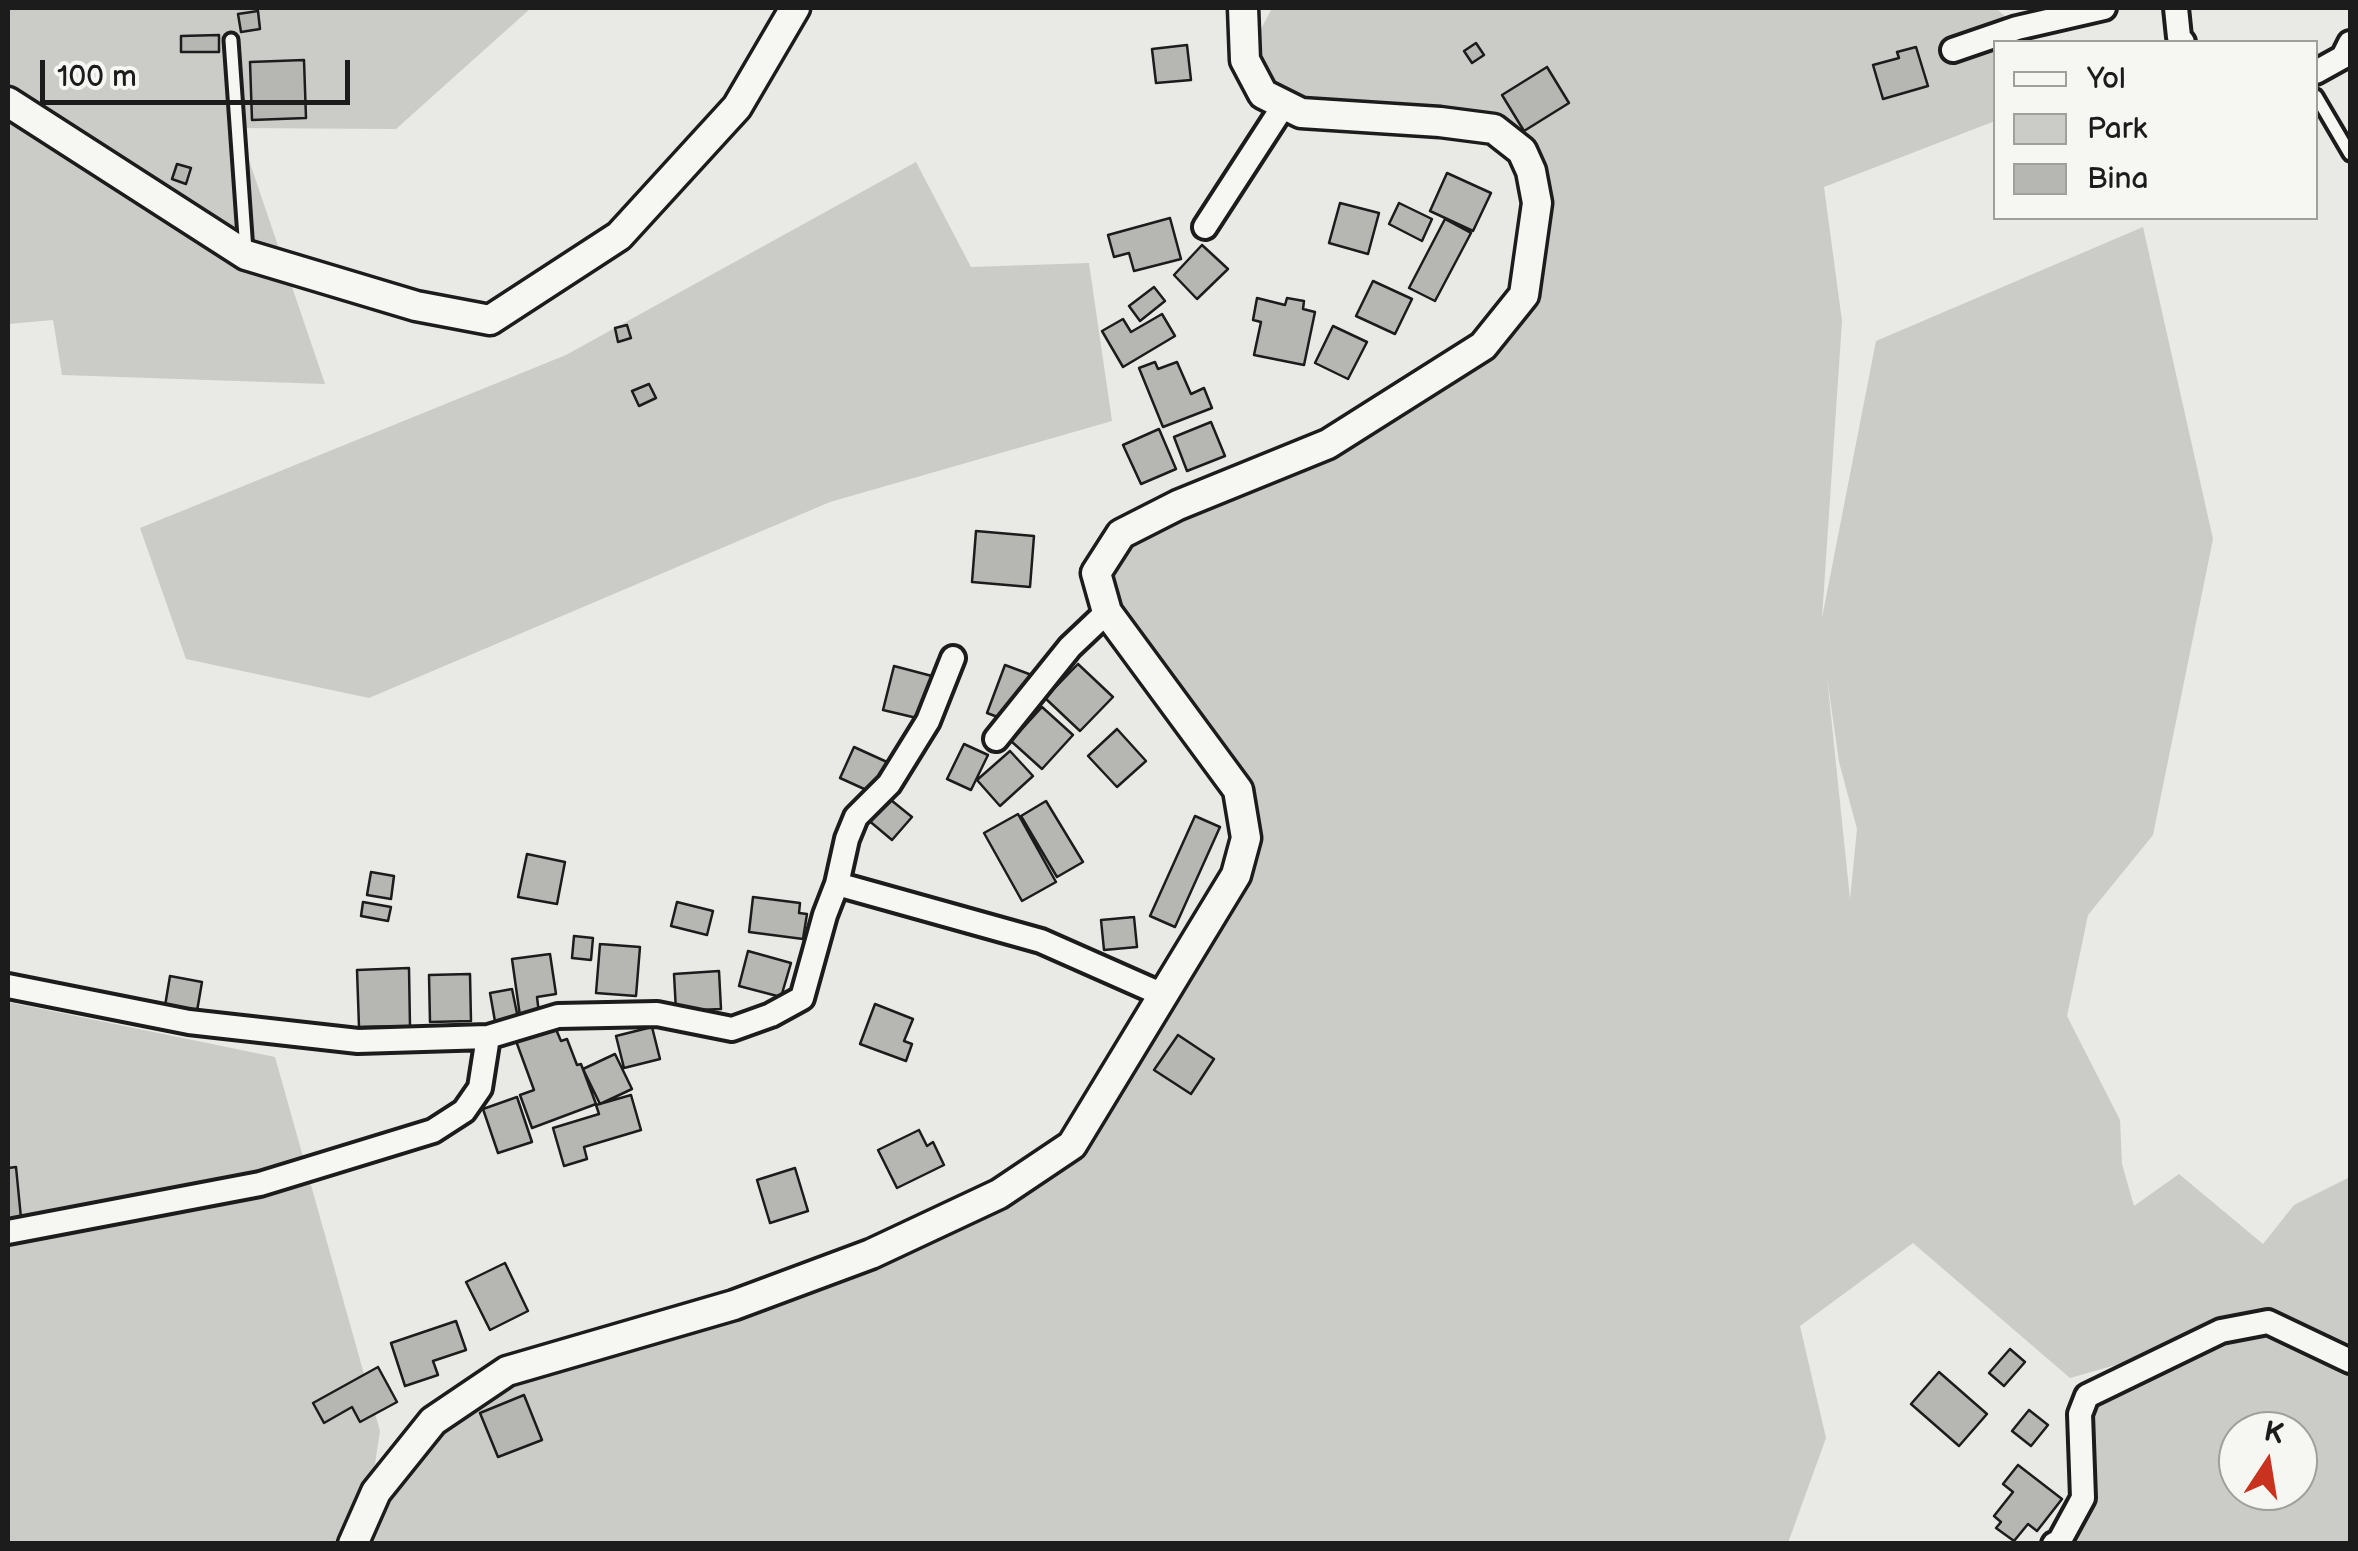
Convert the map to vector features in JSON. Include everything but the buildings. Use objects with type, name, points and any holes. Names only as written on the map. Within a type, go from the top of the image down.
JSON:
[{"type":"street","points":[[8,102],[246,255],[416,306],[490,320],[619,236],[737,107],[796,8]]},
{"type":"street","points":[[353,1544],[376,1492],[433,1421],[506,1371],[734,1305],[871,1254],[999,1194],[1072,1144],[1236,875],[1246,838],[1238,790],[1106,612],[1096,573],[1121,534],[1178,505],[1328,444],[1483,346],[1524,295],[1536,203],[1532,171],[1522,151],[1494,129],[1301,114],[1263,94],[1245,60],[1242,8]]},
{"type":"street","points":[[1953,50],[2017,28],[2104,8]]},
{"type":"street","points":[[2176,8],[2181,40]]},
{"type":"street","points":[[2318,71],[2343,57],[2350,42]]},
{"type":"street","points":[[1206,227],[1284,104]]},
{"type":"street","points":[[996,739],[1070,648],[1106,612]]},
{"type":"street","points":[[8,986],[190,1022],[358,1041],[488,1037],[558,1016],[656,1014],[732,1029],[802,998],[856,817],[888,784],[928,720],[952,658]]},
{"type":"street","points":[[837,884],[1041,941],[1163,995]]},
{"type":"street","points":[[8,1232],[260,1184],[434,1131],[464,1111],[480,1088],[488,1037]]},
{"type":"street","points":[[2054,1544],[2060,1542],[2083,1498],[2080,1414],[2086,1396],[2221,1331],[2268,1322],[2350,1362]]},
{"type":"lane","points":[[232,40],[246,255]]},
{"type":"lane","points":[[2318,99],[2350,154]]},
{"type":"green space","points":[[8,8],[531,8],[396,129],[238,128],[325,384],[62,375],[53,320],[8,324]]},
{"type":"green space","points":[[1272,8],[1996,8],[2030,40],[1993,40],[1993,122],[1824,187],[1842,321],[1822,618],[1876,341],[2143,227],[2213,539],[2153,835],[2088,915],[2067,1016],[2120,1120],[2122,1164],[2134,1206],[2179,1174],[2263,1244],[2294,1205],[2350,1177],[2350,1543],[2054,1543],[2060,1541],[2081,1458],[2080,1414],[2260,1324],[2070,1378],[1913,1243],[1800,1326],[1826,1438],[1788,1543],[372,1544],[393,1470],[507,1371],[899,1240],[1072,1145],[1236,875],[1238,790],[1107,612],[1111,550],[1448,368],[1524,294],[1522,151],[1284,105],[1245,60]],"holes":[[[1827,677],[1839,762],[1857,829],[1850,899]]]},
{"type":"green space","points":[[916,162],[971,267],[1089,263],[1112,421],[830,502],[369,698],[186,659],[140,528],[566,355]]},
{"type":"green space","points":[[8,1002],[275,1057],[380,1431],[363,1543],[8,1543]]}]
